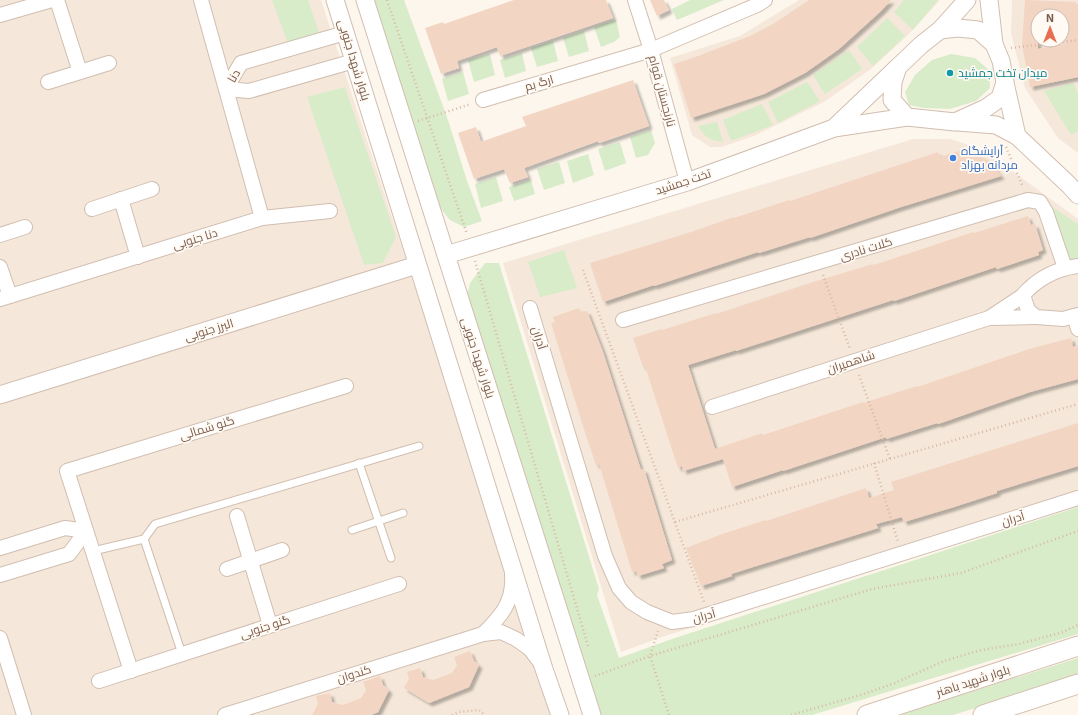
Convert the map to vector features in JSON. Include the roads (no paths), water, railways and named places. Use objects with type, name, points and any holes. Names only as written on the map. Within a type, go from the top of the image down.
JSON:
[{"type":"main road","name":"بلوار شهید باهنر","points":[[867,715],[1078,646]]},
{"type":"main road","points":[[983,715],[1078,684]]},
{"type":"street","points":[[0,15],[52,0]]},
{"type":"street","points":[[57,0],[80,72]]},
{"type":"street","points":[[201,0],[262,218]]},
{"type":"street","name":"بلوار شهدا جنوبی","points":[[335,0],[417,265],[511,559],[544,669],[560,715]]},
{"type":"street","name":"بلوار شهدا جنوبی","points":[[365,0],[446,255],[589,678],[592,715]]},
{"type":"street","name":"نارنجستان قوام","points":[[635,0],[651,50],[687,182]]},
{"type":"street","name":"ارگ بم","points":[[482,100],[651,50],[757,5],[765,0]]},
{"type":"street","points":[[907,117],[892,100],[893,82],[898,67],[921,45],[940,30],[967,0]]},
{"type":"street","points":[[989,0],[995,47],[1001,61],[1017,136]]},
{"type":"street","points":[[940,30],[958,28],[978,30],[995,47]]},
{"type":"street","name":"دنا","points":[[345,33],[241,63],[226,89],[249,91],[354,61]]},
{"type":"street","points":[[48,82],[109,63]]},
{"type":"street","name":"تخت جمشید","points":[[446,255],[471,246],[687,182],[834,128],[898,67]]},
{"type":"street","points":[[955,122],[986,108],[1000,98],[1005,82]]},
{"type":"street","points":[[834,128],[907,117],[996,125],[1017,136],[1075,190]]},
{"type":"street","points":[[92,209],[152,189]]},
{"type":"street","points":[[121,199],[138,257]]},
{"type":"street","name":"کلات نادری","points":[[623,320],[1028,200],[1040,202],[1072,267]]},
{"type":"street","name":"دنا جنوبی","points":[[5,298],[262,218],[330,211]]},
{"type":"street","points":[[0,235],[25,227]]},
{"type":"street","name":"البرز جنوبی","points":[[0,395],[417,265]]},
{"type":"street","points":[[0,267],[5,298]]},
{"type":"street","points":[[990,318],[1024,295],[1037,281],[1048,274],[1072,267]]},
{"type":"street","points":[[1024,295],[1024,301],[1028,310],[1036,317]]},
{"type":"street","name":"آدران","points":[[530,308],[605,556],[619,588],[631,602],[647,612],[672,622],[694,620],[1078,498]]},
{"type":"street","points":[[990,318],[1036,317],[1062,319],[1076,315],[1078,330]]},
{"type":"street","name":"شاهمیران","points":[[712,407],[990,318]]},
{"type":"street","name":"گنو شمالی","points":[[86,531],[67,471],[346,386]]},
{"type":"street","points":[[237,516],[270,625]]},
{"type":"street","points":[[0,548],[65,528],[86,531]]},
{"type":"street","points":[[86,531],[131,671]]},
{"type":"street","points":[[0,575],[69,554],[86,531]]},
{"type":"street","points":[[227,568],[282,550]]},
{"type":"street","points":[[483,634],[499,618],[510,599],[513,586],[511,559]]},
{"type":"street","name":"گنو جنوبی","points":[[99,682],[399,584]]},
{"type":"street","points":[[483,634],[501,632],[516,639],[530,648],[544,669]]},
{"type":"street","name":"کندوان","points":[[225,715],[483,634]]},
{"type":"street","points":[[0,638],[24,715]]},
{"type":"lane","points":[[93,551],[144,539],[155,524],[419,446]]},
{"type":"lane","points":[[359,463],[391,558]]},
{"type":"lane","points":[[352,530],[403,513]]},
{"type":"lane","points":[[144,539],[182,654]]},
{"type":"place","name":"میدان تخت جمشید","points":[[950,73]]},
{"type":"place","name":"آرایشگاه مردانه بهزاد","points":[[953,158]]}]
